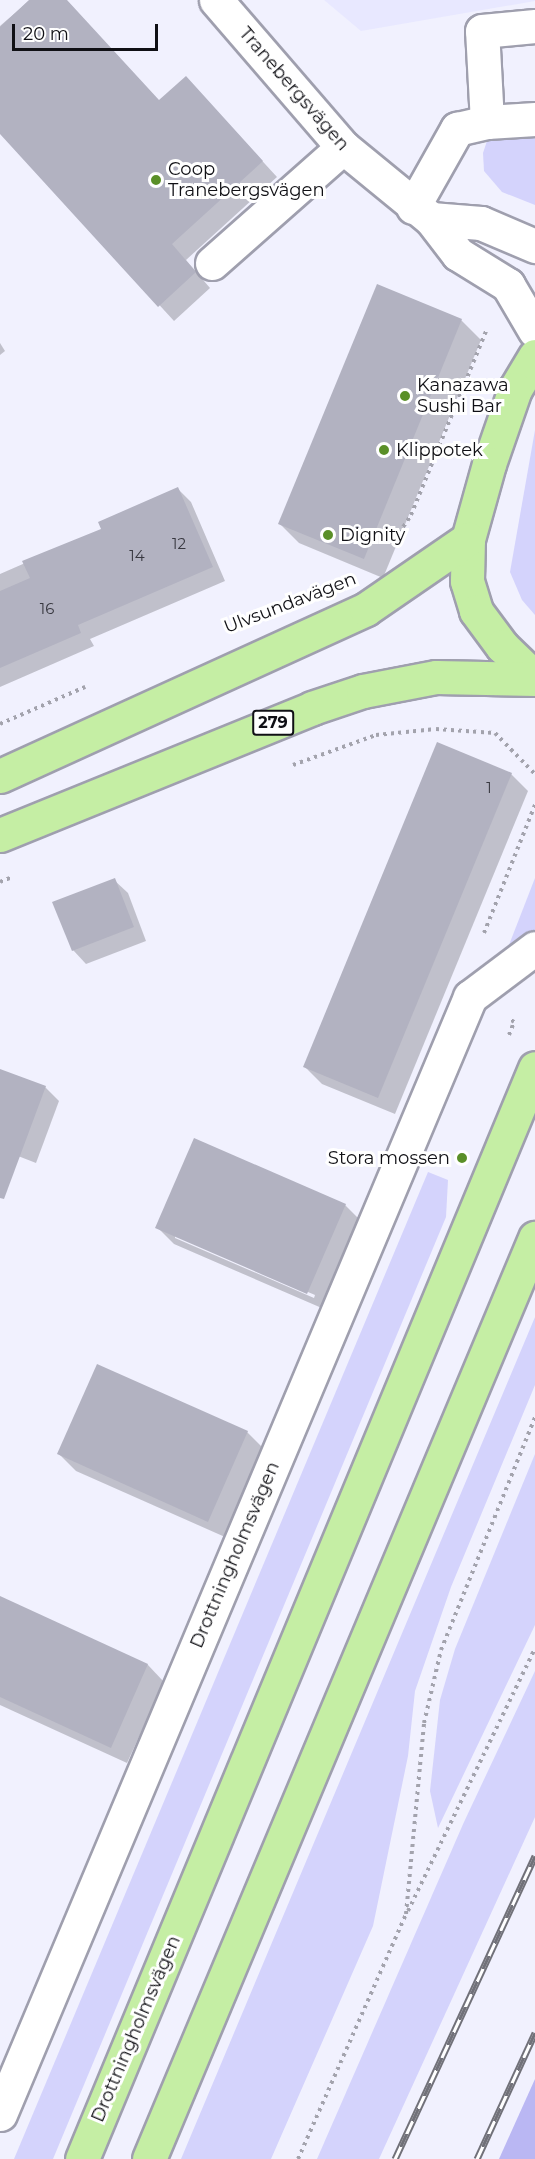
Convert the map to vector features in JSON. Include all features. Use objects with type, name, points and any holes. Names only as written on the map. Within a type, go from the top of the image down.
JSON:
[{"type":"main road","points":[[535,356],[515,389],[468,539],[467,580],[476,611],[502,646],[535,679]]},
{"type":"main road","name":"Ulvsundavägen","points":[[0,776],[366,609],[468,539]]},
{"type":"main road","name":"279","points":[[7,849],[312,708],[363,692],[436,677],[535,679]]},
{"type":"main road","name":"Drottningholmsvägen","points":[[82,2159],[535,1068]]},
{"type":"main road","points":[[149,2159],[535,1238]]},
{"type":"street","name":"Tranebergsvägen","points":[[216,0],[343,147],[422,213],[458,254],[508,285],[535,331]]},
{"type":"street","points":[[488,122],[482,31],[535,26]]},
{"type":"street","points":[[535,119],[488,122],[457,129],[422,213],[481,223],[535,246]]},
{"type":"street","points":[[212,263],[343,147]]},
{"type":"street","name":"Drottningholmsvägen","points":[[0,2114],[470,997],[535,948]]},
{"type":"path","points":[[393,542],[411,515],[467,372],[508,285]]},
{"type":"path","points":[[0,724],[95,683]]},
{"type":"path","points":[[283,768],[376,735],[436,729],[495,733],[535,774]]},
{"type":"path","points":[[483,935],[535,806]]},
{"type":"path","points":[[0,882],[7,849]]},
{"type":"path","points":[[406,1914],[424,1723],[441,1650],[535,1417]]},
{"type":"path","points":[[298,2159],[406,1914],[535,1648]]},
{"type":"shaded area","points":[[324,0],[535,0],[535,1],[361,31]]},
{"type":"shaded area","points":[[535,131],[535,205],[502,192],[484,171],[483,153],[487,141],[497,132]]},
{"type":"shaded area","points":[[535,430],[535,615],[522,600],[510,572]]},
{"type":"shaded area","points":[[535,878],[535,945],[500,968]]},
{"type":"shaded area","points":[[428,1172],[448,1180],[446,1217],[53,2159],[14,2159]]},
{"type":"shaded area","points":[[535,1317],[535,1385],[451,1587],[415,1691],[408,1756],[373,1926],[271,2159],[181,2159]]},
{"type":"shaded area","points":[[535,1454],[535,1625],[438,1828],[430,1791],[440,1700],[455,1649]]},
{"type":"shaded area","points":[[535,1671],[535,1817],[379,2159],[317,2159],[464,1822]]},
{"type":"shaded area","points":[[535,2079],[535,2159],[499,2159]]},
{"type":"building","points":[[29,0],[67,0],[159,100],[186,76],[263,161],[172,244],[196,272],[158,307],[0,134],[0,27]]},
{"type":"building","points":[[377,284],[462,319],[364,559],[278,524]]},
{"type":"building","points":[[178,487],[213,567],[78,625],[81,633],[0,668],[0,591],[30,578],[22,561],[101,529],[98,522]]},
{"type":"building","points":[[437,742],[512,773],[378,1098],[303,1067]]},
{"type":"building","points":[[115,878],[134,927],[72,951],[52,902]]},
{"type":"building","points":[[0,1069],[46,1086],[4,1199],[0,1198]]},
{"type":"building","points":[[194,1138],[346,1204],[307,1294],[155,1228]]},
{"type":"building","points":[[97,1364],[248,1431],[208,1522],[57,1454]]},
{"type":"building","points":[[0,1596],[148,1664],[111,1748],[0,1697]]},
{"type":"railway","points":[[395,2159],[535,1856]]},
{"type":"railway","points":[[477,2159],[535,2033]]},
{"type":"place","name":"Coop Tranebergsvägen","points":[[156,180]]},
{"type":"place","name":"Kanazawa Sushi Bar","points":[[405,396]]},
{"type":"place","name":"Klippotek","points":[[384,450]]},
{"type":"place","name":"Dignity","points":[[328,535]]},
{"type":"place","name":"Stora mossen","points":[[462,1158]]}]
